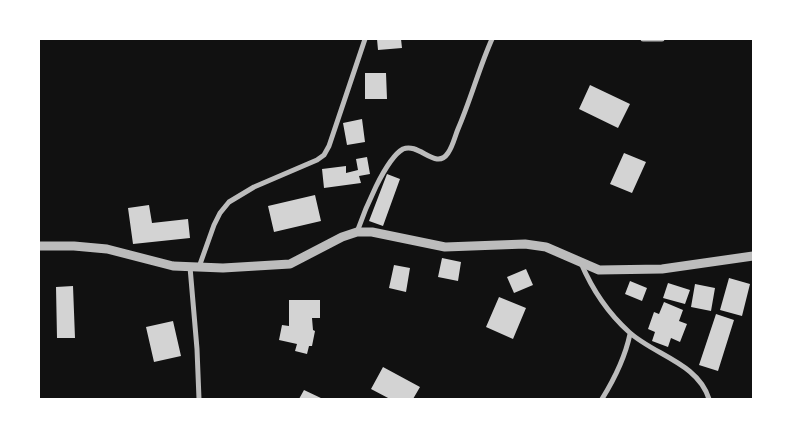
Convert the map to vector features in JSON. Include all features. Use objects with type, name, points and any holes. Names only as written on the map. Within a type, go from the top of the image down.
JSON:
[{"type":"street","points":[[199,399],[194,267],[220,213],[229,202],[254,187],[297,170],[324,155],[365,39]]},
{"type":"street","points":[[357,232],[364,210],[397,154],[405,148],[413,148],[436,160],[442,159],[448,154],[492,39]]},
{"type":"street","points":[[643,39],[662,39]]},
{"type":"street","points":[[39,246],[74,246],[107,249],[173,266],[232,268],[290,264],[342,237],[357,232],[372,232],[445,247],[525,244],[546,247],[599,270],[662,269],[753,256]]},
{"type":"street","points":[[581,263],[586,275],[609,313],[630,334],[695,375],[707,390],[709,399]]},
{"type":"street","points":[[602,399],[614,380],[626,354],[630,334]]},
{"type":"building","points":[[377,39],[401,39],[402,48],[378,50]]},
{"type":"building","points":[[365,73],[386,73],[387,99],[365,99]]},
{"type":"building","points":[[590,85],[630,104],[618,128],[579,109]]},
{"type":"building","points":[[362,119],[365,142],[347,145],[343,123]]},
{"type":"building","points":[[624,153],[646,162],[632,193],[610,184]]},
{"type":"building","points":[[367,157],[370,174],[359,176],[361,183],[324,188],[322,169],[346,166],[346,173],[358,170],[356,159]]},
{"type":"building","points":[[387,174],[400,179],[383,226],[369,221]]},
{"type":"building","points":[[315,195],[321,221],[274,232],[268,206]]},
{"type":"building","points":[[149,205],[152,223],[188,219],[190,238],[133,244],[128,208]]},
{"type":"building","points":[[442,258],[461,262],[458,281],[438,277]]},
{"type":"building","points":[[394,265],[410,268],[406,292],[389,288]]},
{"type":"building","points":[[526,269],[533,285],[514,293],[507,277]]},
{"type":"building","points":[[729,278],[750,284],[742,316],[720,310]]},
{"type":"building","points":[[630,281],[647,288],[642,301],[625,294]]},
{"type":"building","points":[[668,283],[690,290],[685,304],[663,298]]},
{"type":"building","points":[[695,284],[715,288],[711,311],[691,307]]},
{"type":"building","points":[[73,286],[75,338],[57,338],[56,287]]},
{"type":"building","points":[[499,297],[526,308],[513,339],[486,327]]},
{"type":"building","points":[[289,300],[320,300],[320,318],[312,318],[313,330],[315,331],[312,346],[309,346],[307,354],[295,351],[297,344],[279,340],[282,325],[289,326]]},
{"type":"building","points":[[664,302],[683,310],[679,321],[687,324],[680,342],[671,338],[668,347],[652,341],[655,332],[648,329],[654,312],[659,314]]},
{"type":"building","points":[[716,314],[734,320],[718,371],[699,365]]},
{"type":"building","points":[[173,321],[181,356],[154,362],[146,327]]},
{"type":"building","points":[[383,367],[420,387],[413,399],[390,399],[371,389]]},
{"type":"building","points":[[304,390],[323,399],[299,399]]}]
